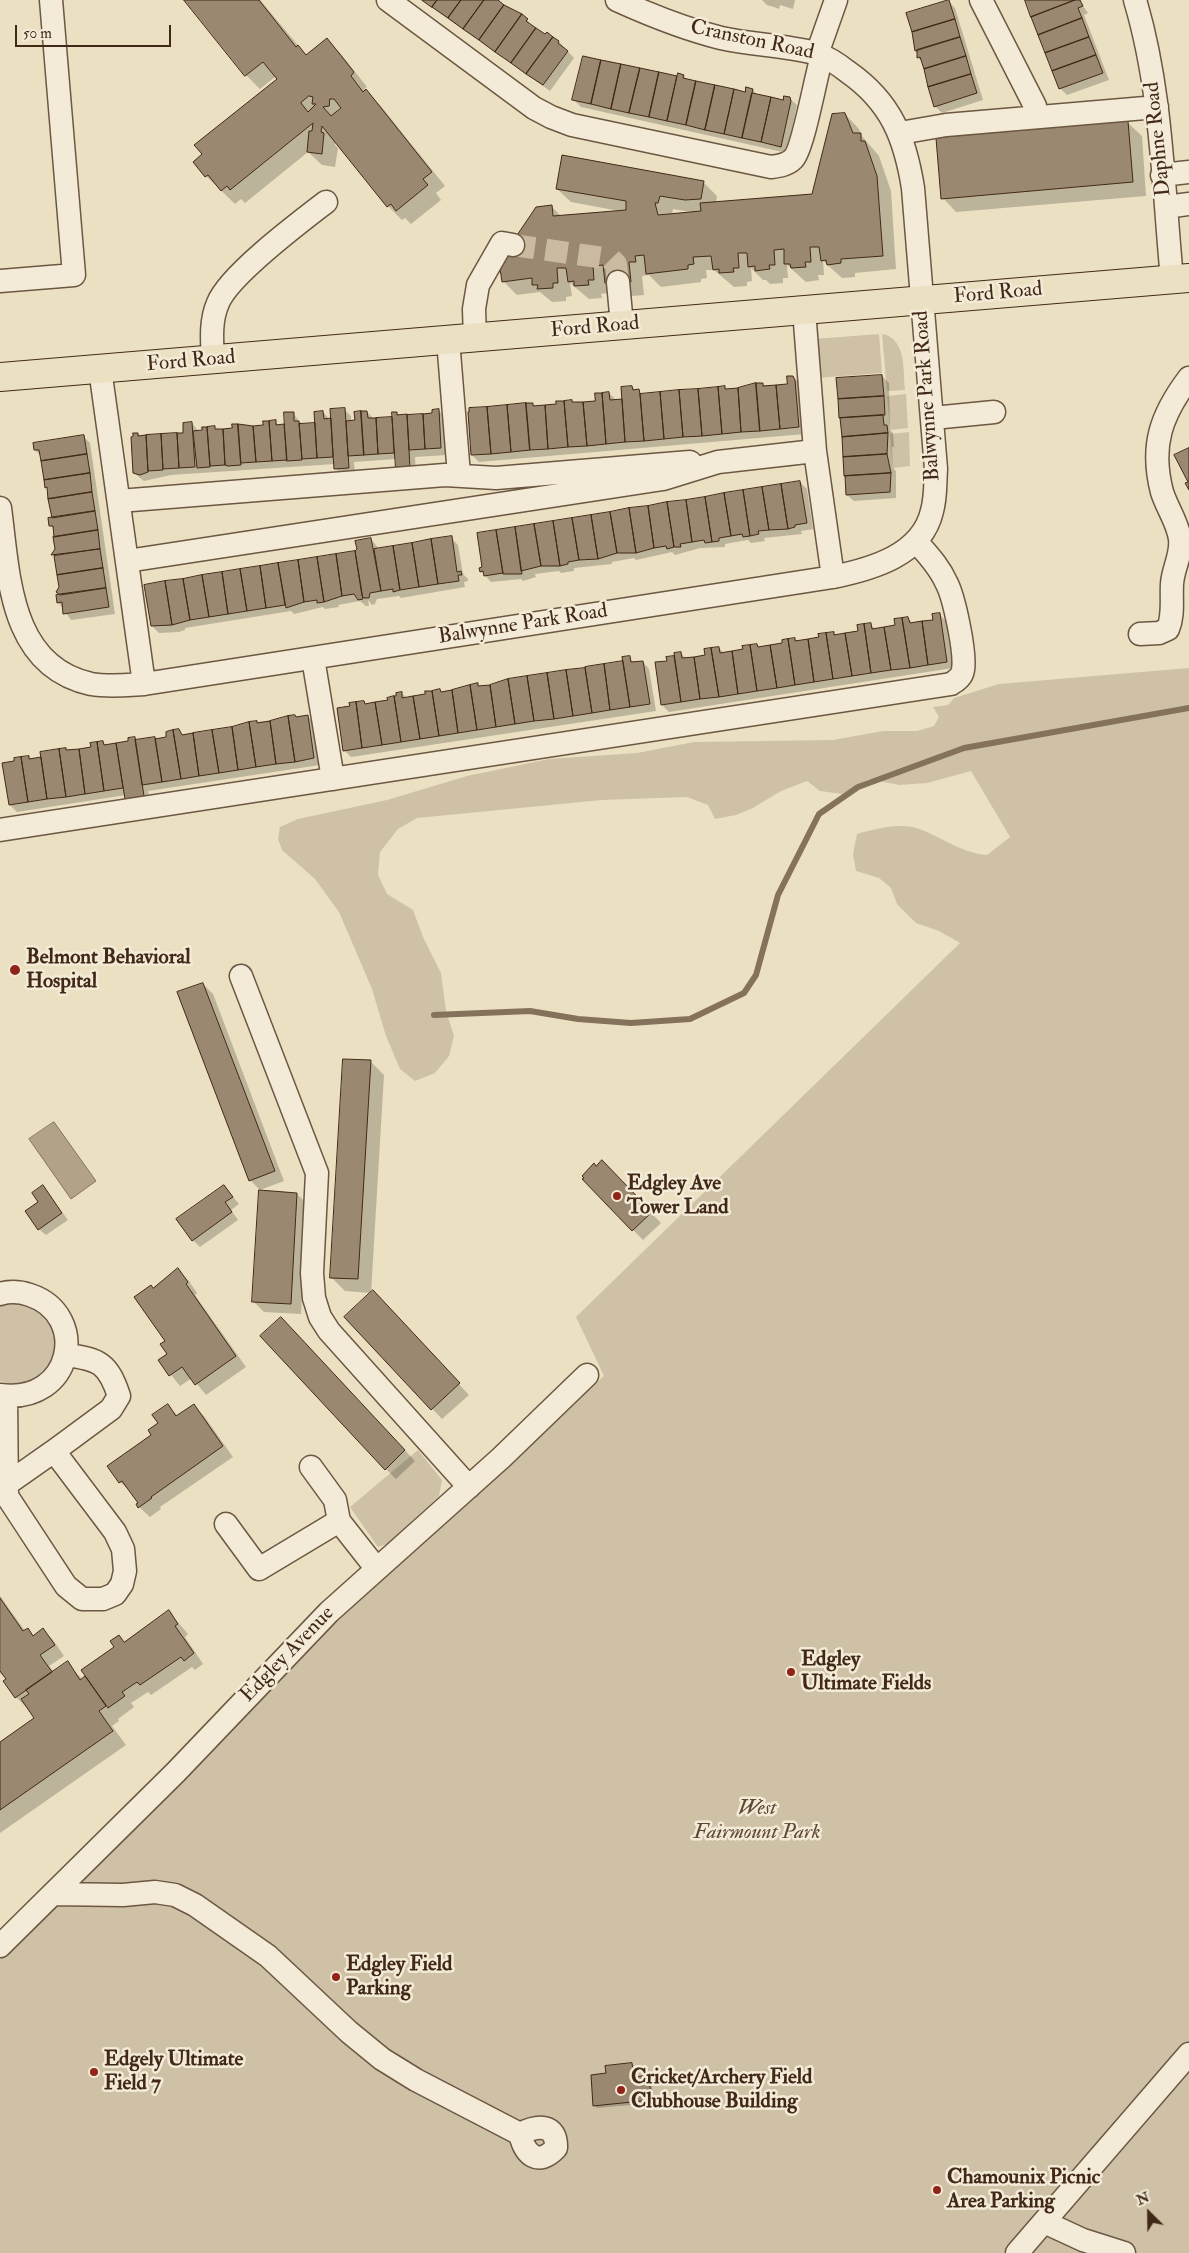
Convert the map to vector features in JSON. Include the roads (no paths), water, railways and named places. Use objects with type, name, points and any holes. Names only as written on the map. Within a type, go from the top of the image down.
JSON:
[{"type":"main road","name":"Ford Road","points":[[0,378],[1180,278]]},
{"type":"street","points":[[0,281],[74,275],[51,0]]},
{"type":"street","points":[[388,0],[534,108],[551,117],[572,125],[771,167],[783,165],[793,159],[800,148],[819,55],[836,0]]},
{"type":"street","name":"Cranston Road","points":[[616,0],[654,16],[722,38],[819,55],[838,64],[869,89],[892,117],[906,148],[913,188],[922,300]]},
{"type":"street","points":[[981,0],[1035,106]]},
{"type":"street","name":"Daphne Road","points":[[1135,0],[1150,58],[1157,107],[1166,206],[1180,278]]},
{"type":"street","points":[[900,133],[946,125],[1157,107]]},
{"type":"street","points":[[1162,174],[1189,172]]},
{"type":"street","points":[[213,360],[214,315],[218,302],[226,288],[240,273],[326,202]]},
{"type":"street","points":[[1166,206],[1189,204]]},
{"type":"street","points":[[475,338],[474,309],[478,285],[502,243],[512,245]]},
{"type":"street","points":[[618,282],[622,325]]},
{"type":"street","name":"Balwynne Park Road","points":[[0,508],[13,596],[26,635],[34,649],[47,663],[76,680],[112,686],[144,684],[314,658],[862,571],[885,562],[916,541],[926,528],[932,512],[935,496],[936,468],[922,300]]},
{"type":"street","points":[[804,310],[815,451],[833,577]]},
{"type":"street","points":[[448,340],[459,475]]},
{"type":"street","points":[[100,369],[144,684]]},
{"type":"street","points":[[1140,634],[1159,633],[1168,629],[1172,619],[1172,575],[1180,553],[1180,538],[1163,493],[1158,469],[1158,444],[1163,419],[1172,399],[1189,378]]},
{"type":"street","points":[[933,418],[994,412]]},
{"type":"street","points":[[119,501],[459,475],[496,478],[675,462],[718,462],[815,451]]},
{"type":"street","points":[[127,562],[663,479],[718,462]]},
{"type":"street","points":[[0,830],[951,684],[958,679],[963,671],[963,659],[953,597],[940,569],[916,541]]},
{"type":"street","points":[[314,658],[333,780]]},
{"type":"street","points":[[242,976],[316,1173],[312,1273],[314,1298],[320,1318],[329,1331],[469,1487]]},
{"type":"street","points":[[0,1294],[22,1292],[38,1297],[52,1307],[62,1321],[66,1338],[66,1355],[60,1371],[49,1384],[33,1394],[16,1397],[3,1395],[4,1494],[66,1586],[82,1599],[103,1599],[115,1594],[122,1584],[124,1578],[122,1549],[115,1532],[54,1451]]},
{"type":"street","points":[[4,1494],[54,1451],[111,1409],[119,1396],[114,1382],[105,1369],[91,1358],[66,1355]]},
{"type":"street","name":"Edgley Avenue","points":[[0,1946],[176,1772],[293,1647],[376,1568],[469,1487],[587,1375]]},
{"type":"street","points":[[311,1466],[335,1500],[339,1521],[376,1568]]},
{"type":"street","points":[[226,1524],[259,1569],[339,1521]]},
{"type":"street","points":[[54,1894],[123,1895],[155,1892],[175,1895],[268,1956],[349,2032],[382,2059],[416,2080],[520,2134]]},
{"type":"street","points":[[1017,2253],[1189,2054]]},
{"type":"street","points":[[1044,2222],[1083,2240],[1124,2253]]},
{"type":"waterway","points":[[434,1015],[530,1011],[578,1019],[631,1023],[690,1019],[744,993],[756,975],[778,895],[819,814],[858,787],[964,748],[1189,708]]},
{"type":"tunnel","points":[[513,245],[611,259],[616,264],[618,282]]},
{"type":"place","name":"Belmont Behavioral Hospital","points":[[15,970]]},
{"type":"place","name":"Edgley Ave Tower Land","points":[[617,1196]]},
{"type":"place","name":"Edgley Ultimate Fields","points":[[791,1672]]},
{"type":"place","name":"Edgley Field Parking","points":[[336,1977]]},
{"type":"place","name":"Edgely Ultimate Field 7","points":[[94,2072]]},
{"type":"place","name":"Cricket/Archery Field Clubhouse Building","points":[[621,2090]]},
{"type":"place","name":"Chamounix Picnic Area Parking","points":[[937,2190]]},
{"type":"park label","name":"West Fairmount Park","points":[[757,1821]]}]
